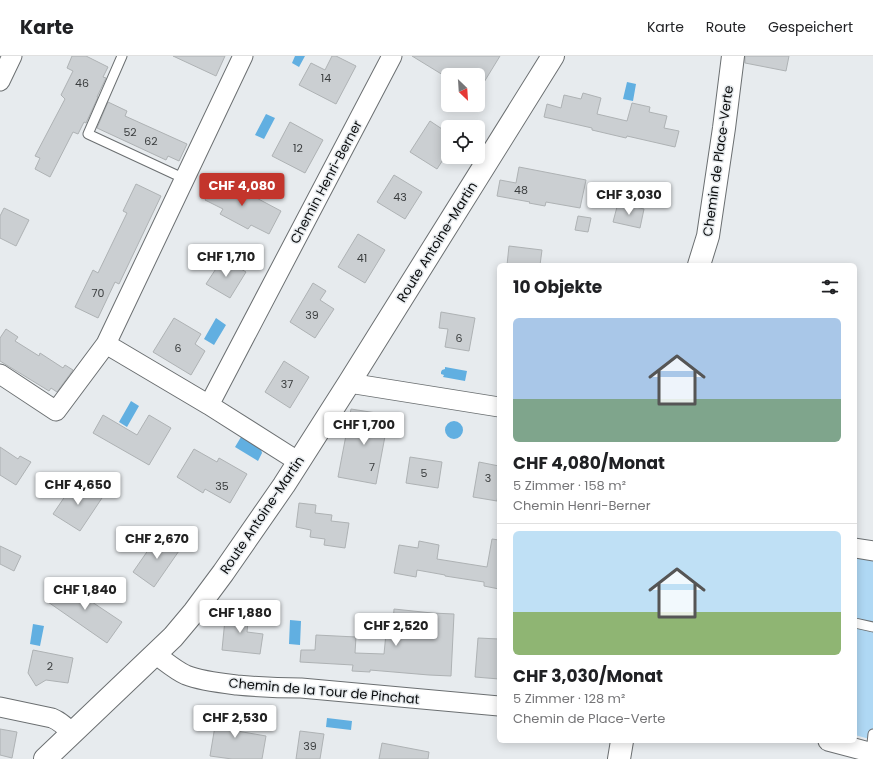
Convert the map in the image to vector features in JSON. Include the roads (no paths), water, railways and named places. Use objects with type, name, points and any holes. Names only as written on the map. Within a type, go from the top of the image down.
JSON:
[{"type":"street","points":[[1,75],[12,56]]},
{"type":"street","points":[[0,374],[56,411],[106,344],[243,56]]},
{"type":"street","name":"Chemin Henri-Berner","points":[[209,405],[392,56]]},
{"type":"street","name":"Route Antoine-Martin","points":[[45,759],[173,637],[212,588],[262,518],[350,383],[553,56]]},
{"type":"street","name":"Chemin de Place-Verte","points":[[700,263],[708,236],[733,56]]},
{"type":"street","points":[[106,344],[209,405],[299,462]]},
{"type":"street","points":[[350,383],[497,407]]},
{"type":"street","points":[[857,548],[873,551]]},
{"type":"street","name":"Chemin de la Tour de Pinchat","points":[[155,654],[184,674],[224,683],[273,688],[301,688],[497,706]]},
{"type":"street","points":[[0,707],[52,718],[64,725],[72,733]]},
{"type":"street","points":[[619,759],[622,743]]},
{"type":"street","points":[[843,743],[872,747]]},
{"type":"lane","points":[[122,56],[88,134],[185,179]]},
{"type":"lane","points":[[857,623],[873,627]]},
{"type":"water","points":[[295,56],[305,56],[299,67],[292,63]]},
{"type":"water","points":[[627,82],[636,84],[633,101],[623,99]]},
{"type":"water","points":[[266,114],[275,118],[264,139],[255,135]]},
{"type":"water","points":[[216,318],[226,325],[214,345],[204,339]]},
{"type":"water","points":[[445,367],[467,371],[465,381],[443,377],[444,375],[441,374],[441,372],[445,369]]},
{"type":"water","points":[[131,401],[139,406],[127,427],[119,422]]},
{"type":"water","points":[[454,421],[460,424],[463,430],[460,436],[454,439],[448,436],[445,430],[448,424]]},
{"type":"water","points":[[241,437],[261,449],[262,453],[258,461],[235,447]]},
{"type":"water","points":[[290,620],[301,621],[300,645],[289,644]]},
{"type":"water","points":[[33,624],[44,626],[40,646],[30,644]]},
{"type":"water","points":[[247,708],[269,712],[267,724],[245,721]]},
{"type":"water","points":[[327,718],[352,721],[351,730],[326,727]]}]
